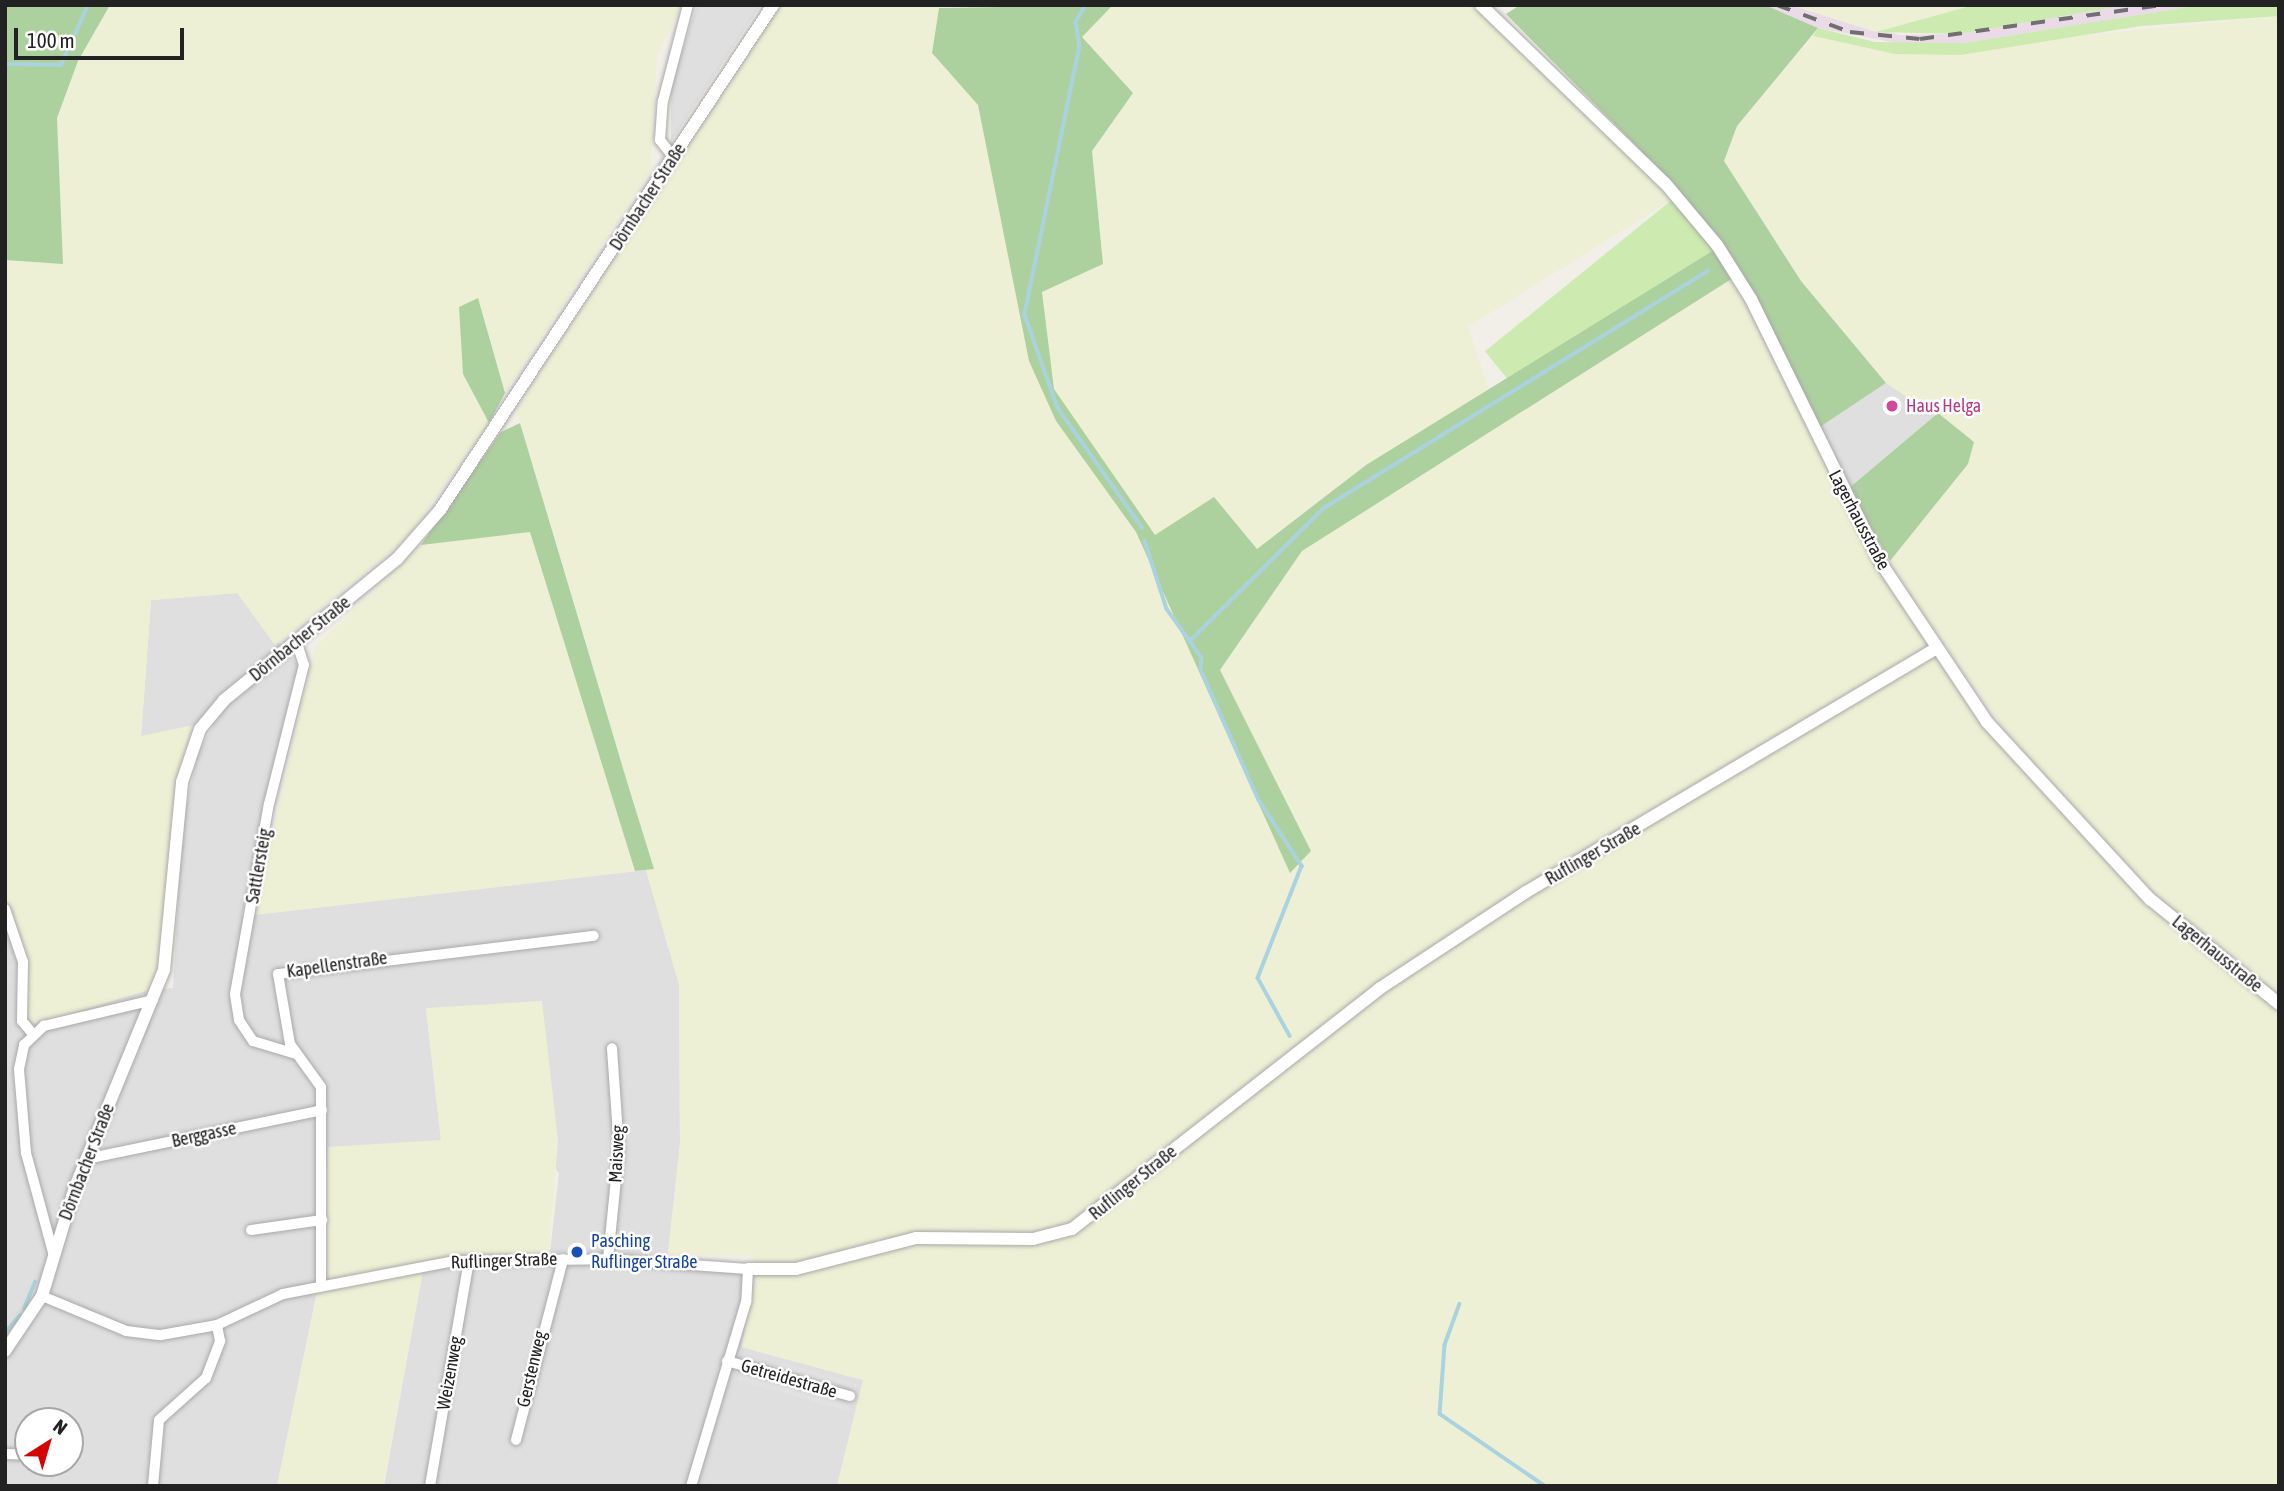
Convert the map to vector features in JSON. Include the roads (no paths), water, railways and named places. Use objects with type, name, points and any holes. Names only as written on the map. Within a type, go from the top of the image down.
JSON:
[{"type":"street","points":[[674,158],[660,140],[663,101],[688,5]]},
{"type":"street","name":"Dörnbacher Straße","points":[[5,1351],[42,1296],[86,1159],[153,1000],[169,951],[180,804],[193,743],[224,700],[397,559],[440,510],[773,5]]},
{"type":"street","name":"Lagerhausstraße","points":[[1481,5],[1665,183],[1723,253],[1862,527],[1934,650],[1987,722],[2102,851],[2279,1004]]},
{"type":"street","name":"Sattlersteig","points":[[296,644],[304,665],[270,804],[235,1003],[253,1041],[296,1054]]},
{"type":"street","name":"Ruflinger Straße","points":[[42,1296],[135,1333],[218,1325],[252,1304],[321,1285],[469,1259],[608,1259],[748,1269],[796,1269],[916,1238],[1033,1239],[1072,1230],[1378,989],[1527,892],[1934,650]]},
{"type":"street","points":[[5,909],[23,962],[22,1021],[32,1033]]},
{"type":"street","name":"Kapellenstraße","points":[[321,1285],[322,1110],[317,1073],[296,1054],[278,974],[594,936]]},
{"type":"street","points":[[54,1256],[33,1191],[23,1121],[20,1056],[32,1033],[153,1000]]},
{"type":"street","name":"Maisweg","points":[[608,1259],[619,1149],[612,1048]]},
{"type":"street","name":"Berggasse","points":[[86,1159],[322,1110]]},
{"type":"street","points":[[251,1230],[322,1220]]},
{"type":"street","name":"Weizenweg","points":[[430,1486],[469,1259]]},
{"type":"street","name":"Gerstenweg","points":[[516,1440],[563,1259]]},
{"type":"street","name":"Getreidestraße","points":[[691,1486],[746,1302],[748,1269]]},
{"type":"street","points":[[153,1486],[159,1420],[206,1378],[220,1341],[218,1325]]},
{"type":"street","name":"Getreidestraße","points":[[727,1361],[850,1396]]},
{"type":"waterway","points":[[5,64],[61,65],[88,5]]},
{"type":"waterway","points":[[1086,5],[1076,22],[1080,46],[1025,315],[1058,408],[1142,527]]},
{"type":"waterway","points":[[1189,642],[1324,508],[1708,271]]},
{"type":"waterway","points":[[1145,541],[1167,609],[1202,658],[1201,670],[1259,800],[1302,866],[1258,978],[1290,1036]]},
{"type":"waterway","points":[[24,1309],[35,1282]]},
{"type":"waterway","points":[[1460,1304],[1445,1345],[1440,1414],[1545,1486]]},
{"type":"waterway","points":[[5,1333],[20,1316]]},
{"type":"railway","points":[[1777,5],[1850,32],[1920,39],[2162,5]]},
{"type":"place","name":"Haus Helga","points":[[1892,406]]},
{"type":"place","name":"Pasching Ruflinger Straße","points":[[577,1252]]}]
